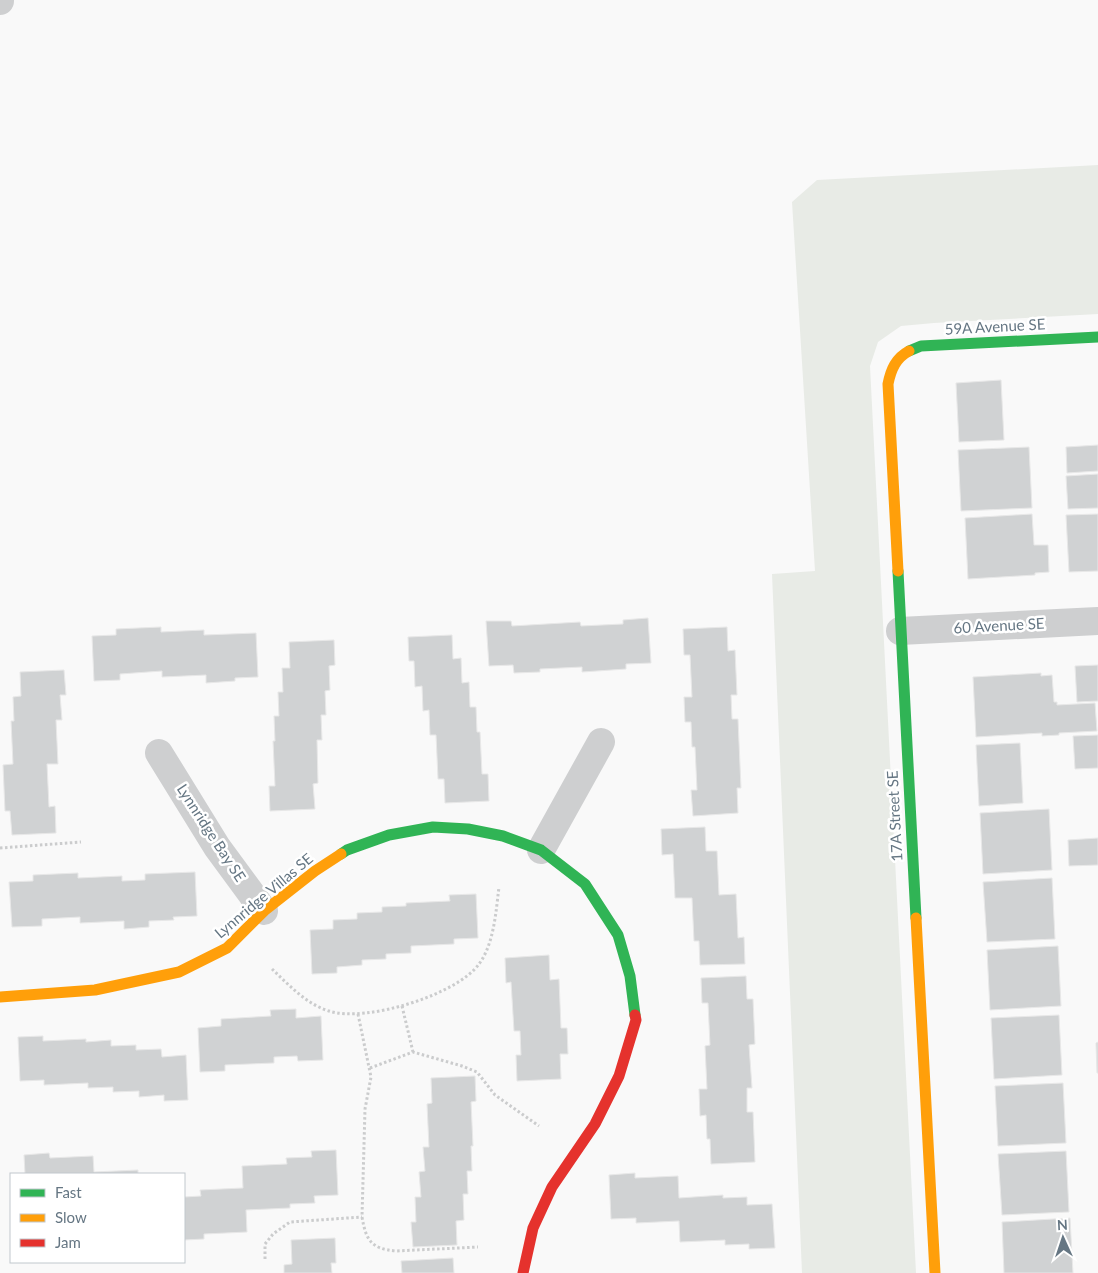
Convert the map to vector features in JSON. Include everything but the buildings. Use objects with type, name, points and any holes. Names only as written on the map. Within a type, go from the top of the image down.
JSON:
[{"type":"street","name":"59A Avenue SE","points":[[897,359],[908,350],[921,346],[1098,337]]},
{"type":"street","name":"17A Street SE","points":[[897,359],[890,371],[888,384],[935,1273]]},
{"type":"street","name":"60 Avenue SE","points":[[900,631],[1098,621]]},
{"type":"street","points":[[541,850],[601,742]]},
{"type":"street","name":"Lynnridge Bay SE","points":[[159,753],[217,847],[264,912]]},
{"type":"street","name":"Lynnridge Villas SE","points":[[0,997],[95,990],[179,972],[227,948],[264,912],[314,871],[347,850],[389,835],[433,827],[468,829],[503,836],[541,850],[585,884],[618,935],[630,976],[636,1020],[619,1076],[595,1124],[552,1187],[533,1228],[523,1273]]},
{"type":"path","points":[[0,848],[81,842]]},
{"type":"path","points":[[272,969],[310,1003],[344,1015],[384,1011],[432,996],[458,982],[479,964],[494,927],[499,887]]},
{"type":"path","points":[[402,1006],[412,1052]]},
{"type":"path","points":[[358,1014],[371,1077],[365,1109],[362,1217],[364,1230],[370,1242],[382,1250],[396,1251],[478,1246]]},
{"type":"path","points":[[370,1068],[412,1052],[462,1066],[477,1072],[495,1095],[539,1126]]},
{"type":"path","points":[[265,1259],[265,1244],[273,1234],[290,1222],[362,1217]]},
{"type":"shaded area","points":[[1098,165],[1098,314],[901,326],[878,342],[870,366],[916,1273],[802,1273],[772,574],[815,571],[792,202],[817,180]]},
{"type":"traffic: fast","points":[[909,351],[921,346],[1098,337]]},
{"type":"traffic: fast","points":[[898,571],[916,918]]},
{"type":"traffic: fast","points":[[341,854],[347,850],[389,835],[433,827],[468,829],[503,836],[541,850],[585,884],[618,935],[630,976],[635,1015]]},
{"type":"traffic: slow","points":[[898,571],[888,384],[895,364],[909,351]]},
{"type":"traffic: slow","points":[[0,997],[95,990],[179,972],[227,948],[264,911],[315,871],[341,854]]},
{"type":"traffic: slow","points":[[916,918],[935,1273]]},
{"type":"traffic: jam","points":[[523,1273],[533,1228],[552,1187],[595,1124],[619,1076],[636,1020],[635,1015]]}]
